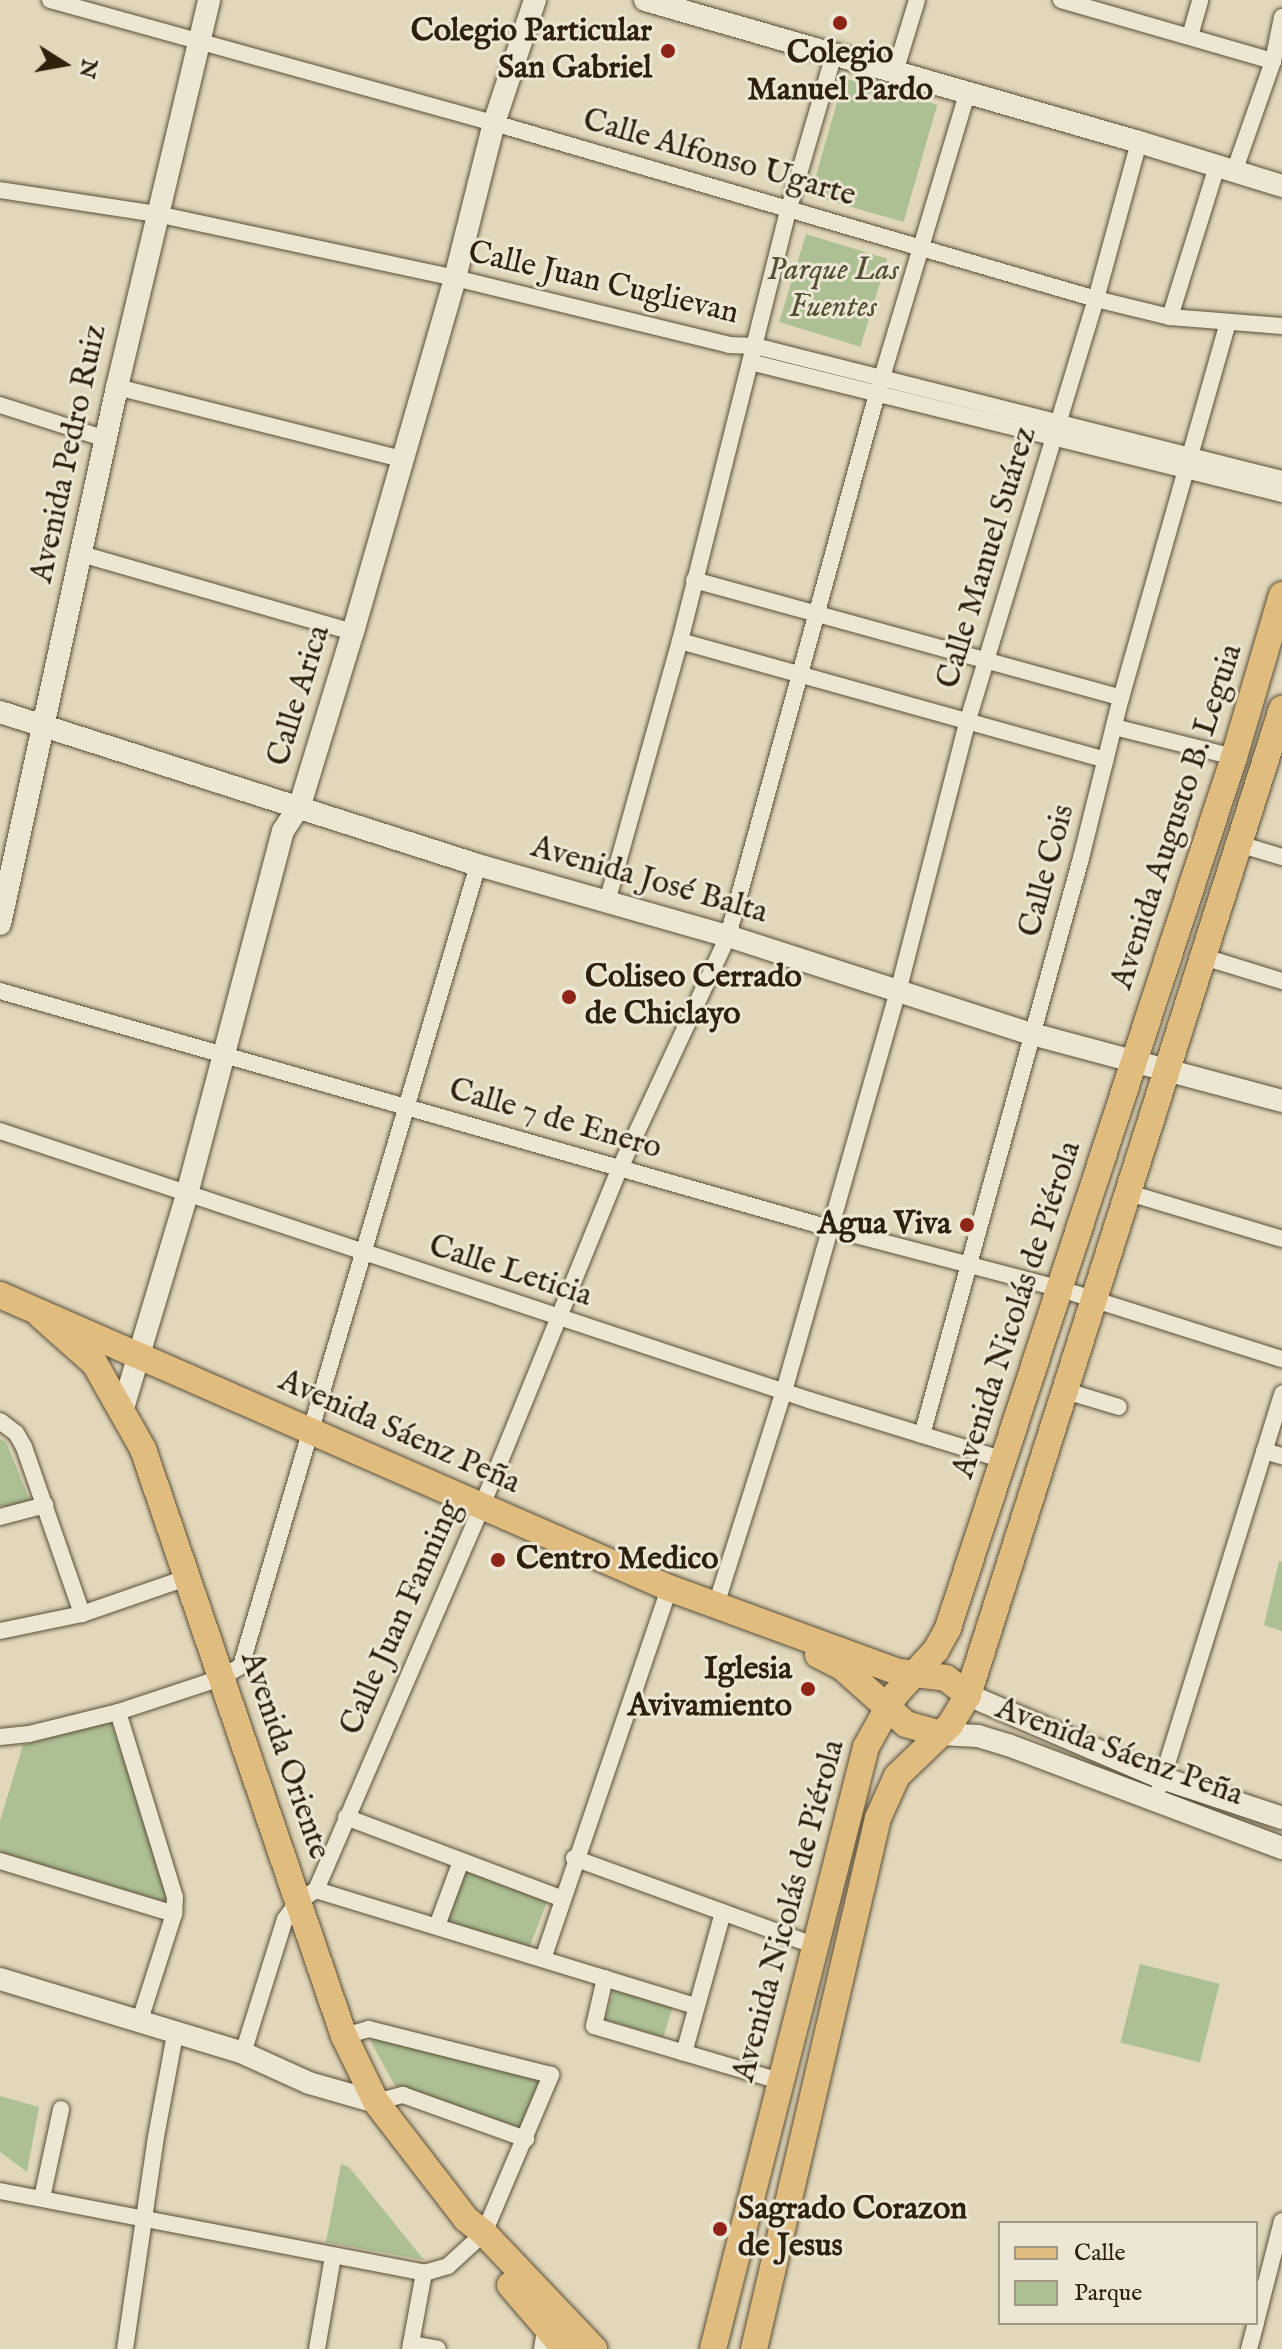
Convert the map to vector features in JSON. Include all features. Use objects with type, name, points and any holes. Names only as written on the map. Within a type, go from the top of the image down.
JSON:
[{"type":"main road","name":"Avenida Augusto B. Leguia","points":[[1134,1067],[1234,757],[1282,595]]},
{"type":"main road","name":"Avenida Augusto B. Leguia","points":[[1166,1077],[1264,765],[1278,738],[1282,709]]},
{"type":"main road","points":[[1234,757],[1264,765]]},
{"type":"main road","name":"Avenida Nicolás de Piérola","points":[[713,2349],[813,1945],[866,1747],[888,1707],[916,1675],[948,1628],[1134,1067]]},
{"type":"main road","name":"Avenida Nicolás de Piérola","points":[[754,2349],[878,1818],[897,1776],[958,1714],[968,1695],[1166,1077]]},
{"type":"main road","name":"Avenida Sáenz Peña","points":[[0,1295],[41,1316],[313,1431],[481,1508],[669,1588],[772,1627],[794,1630],[916,1675],[946,1678],[968,1695]]},
{"type":"main road","name":"Avenida Oriente","points":[[41,1316],[95,1364],[123,1408],[143,1449],[221,1678],[307,1896],[344,2036],[376,2102],[476,2231],[543,2339],[565,2349]]},
{"type":"main road","name":"Avenida Sáenz Peña","points":[[772,1627],[790,1642],[842,1667],[906,1724],[940,1734]]},
{"type":"main road","name":"Avenida Oriente","points":[[476,2231],[594,2349]]},
{"type":"street","name":"Calle Alfonso Ugarte","points":[[50,0],[200,39],[494,123],[1096,299],[1170,317],[1282,326]]},
{"type":"street","name":"Avenida Pedro Ruiz","points":[[0,924],[117,387],[209,0]]},
{"type":"street","name":"Calle Arica","points":[[123,1408],[136,1356],[187,1194],[283,831],[300,805],[353,632],[455,278],[494,123],[535,0]]},
{"type":"street","points":[[645,0],[1282,186]]},
{"type":"street","points":[[895,72],[917,0]]},
{"type":"street","points":[[1062,0],[1273,61]]},
{"type":"street","points":[[1190,36],[1200,0]]},
{"type":"street","points":[[1170,317],[1226,169],[1273,61],[1282,17]]},
{"type":"street","points":[[607,902],[680,641],[789,208],[834,54]]},
{"type":"street","name":"Calle Juan Fanning","points":[[243,2053],[285,1919],[307,1896],[346,1817],[481,1508],[620,1168],[728,936],[879,386],[967,94]]},
{"type":"street","name":"Calle Manuel Suárez","points":[[716,1605],[784,1391],[898,992],[968,720],[1096,299],[1139,142]]},
{"type":"street","name":"Calle Juan Cuglievan","points":[[0,190],[157,214],[455,278],[1187,463],[1282,494]]},
{"type":"street","name":"Calle Cois","points":[[922,1435],[1121,698],[1228,323]]},
{"type":"street","points":[[117,387],[401,459]]},
{"type":"street","points":[[0,405],[106,439]]},
{"type":"street","name":"Calle Juan Cuglievan","points":[[1187,463],[1282,479]]},
{"type":"street","points":[[81,554],[353,632]]},
{"type":"street","points":[[694,580],[1121,698]]},
{"type":"street","points":[[680,641],[1106,760]]},
{"type":"street","name":"Avenida José Balta","points":[[0,712],[300,805],[478,865],[728,936],[1282,1117]]},
{"type":"street","points":[[1114,727],[1234,757]]},
{"type":"street","points":[[1239,844],[1282,857]]},
{"type":"street","points":[[0,1737],[29,1734],[118,1712],[221,1678],[241,1666],[478,865]]},
{"type":"street","points":[[1204,957],[1282,981]]},
{"type":"street","name":"Calle 7 de Enero","points":[[0,991],[829,1228],[1061,1289],[1282,1359]]},
{"type":"street","name":"Avenida José Balta","points":[[1166,1077],[1282,1101]]},
{"type":"street","name":"Calle Leticia","points":[[0,1131],[559,1318],[1004,1460]]},
{"type":"street","points":[[1129,1193],[1282,1239]]},
{"type":"street","points":[[1066,1391],[1119,1407]]},
{"type":"street","points":[[1156,1803],[1282,1394]]},
{"type":"street","points":[[0,1421],[16,1433],[24,1447],[82,1614]]},
{"type":"street","points":[[1264,1451],[1282,1456]]},
{"type":"street","points":[[0,1517],[45,1505]]},
{"type":"street","points":[[0,1631],[82,1614],[186,1578]]},
{"type":"street","points":[[543,1959],[560,1898],[669,1588]]},
{"type":"street","name":"Avenida Sáenz Peña","points":[[968,1695],[1162,1778],[1282,1818]]},
{"type":"street","points":[[118,1712],[172,1879],[174,1914],[139,2023]]},
{"type":"street","name":"Avenida Sáenz Peña","points":[[940,1734],[978,1736],[1008,1745],[1282,1848]]},
{"type":"street","points":[[346,1817],[560,1898]]},
{"type":"street","points":[[574,1858],[813,1945]]},
{"type":"street","points":[[0,1861],[174,1914]]},
{"type":"street","points":[[437,1926],[461,1861]]},
{"type":"street","points":[[307,1896],[437,1926],[696,2006]]},
{"type":"street","points":[[684,2053],[723,1912]]},
{"type":"street","points":[[605,1978],[594,2026],[780,2081]]},
{"type":"street","points":[[0,1979],[243,2053],[309,2083],[376,2102],[403,2095],[526,2139]]},
{"type":"street","points":[[0,2191],[424,2273],[448,2266],[476,2231],[526,2139],[551,2075],[369,2029],[344,2036]]},
{"type":"street","points":[[125,2349],[175,2034]]},
{"type":"street","points":[[42,2198],[61,2109]]},
{"type":"street","points":[[1258,2317],[1277,2258],[1282,2221]]},
{"type":"street","points":[[317,2349],[333,2256]]},
{"type":"street","points":[[424,2273],[410,2346],[438,2349]]},
{"type":"street","points":[[1249,2349],[1255,2325]]},
{"type":"green space","points":[[844,78],[937,105],[904,222],[810,195]]},
{"type":"green space","name":"Parque Las Fuentes","points":[[806,234],[887,259],[860,347],[779,322]]},
{"type":"green space","points":[[0,1439],[6,1442],[30,1501],[20,1506],[0,1506]]},
{"type":"green space","points":[[1279,1561],[1282,1562],[1282,1631],[1264,1625]]},
{"type":"green space","points":[[111,1722],[168,1894],[165,1902],[0,1852],[0,1821],[23,1745]]},
{"type":"green space","points":[[466,1870],[547,1901],[528,1952],[447,1920]]},
{"type":"green space","points":[[1140,1964],[1220,1984],[1200,2062],[1120,2043]]},
{"type":"green space","points":[[615,1987],[673,2005],[663,2037],[605,2020]]},
{"type":"green space","points":[[373,2036],[542,2076],[519,2133],[395,2086],[371,2042]]},
{"type":"green space","points":[[0,2096],[39,2107],[27,2172],[0,2152]]},
{"type":"green space","points":[[341,2164],[349,2167],[424,2260],[326,2242]]},
{"type":"place","name":"Colegio Manuel Pardo","points":[[840,23]]},
{"type":"place","name":"Colegio Particular San Gabriel","points":[[668,51]]},
{"type":"place","name":"Coliseo Cerrado de Chiclayo","points":[[569,997]]},
{"type":"place","name":"Agua Viva","points":[[967,1225]]},
{"type":"place","name":"Centro Medico","points":[[498,1560]]},
{"type":"place","name":"Iglesia Avivamiento","points":[[808,1689]]},
{"type":"place","name":"Sagrado Corazon de Jesus","points":[[720,2229]]}]
